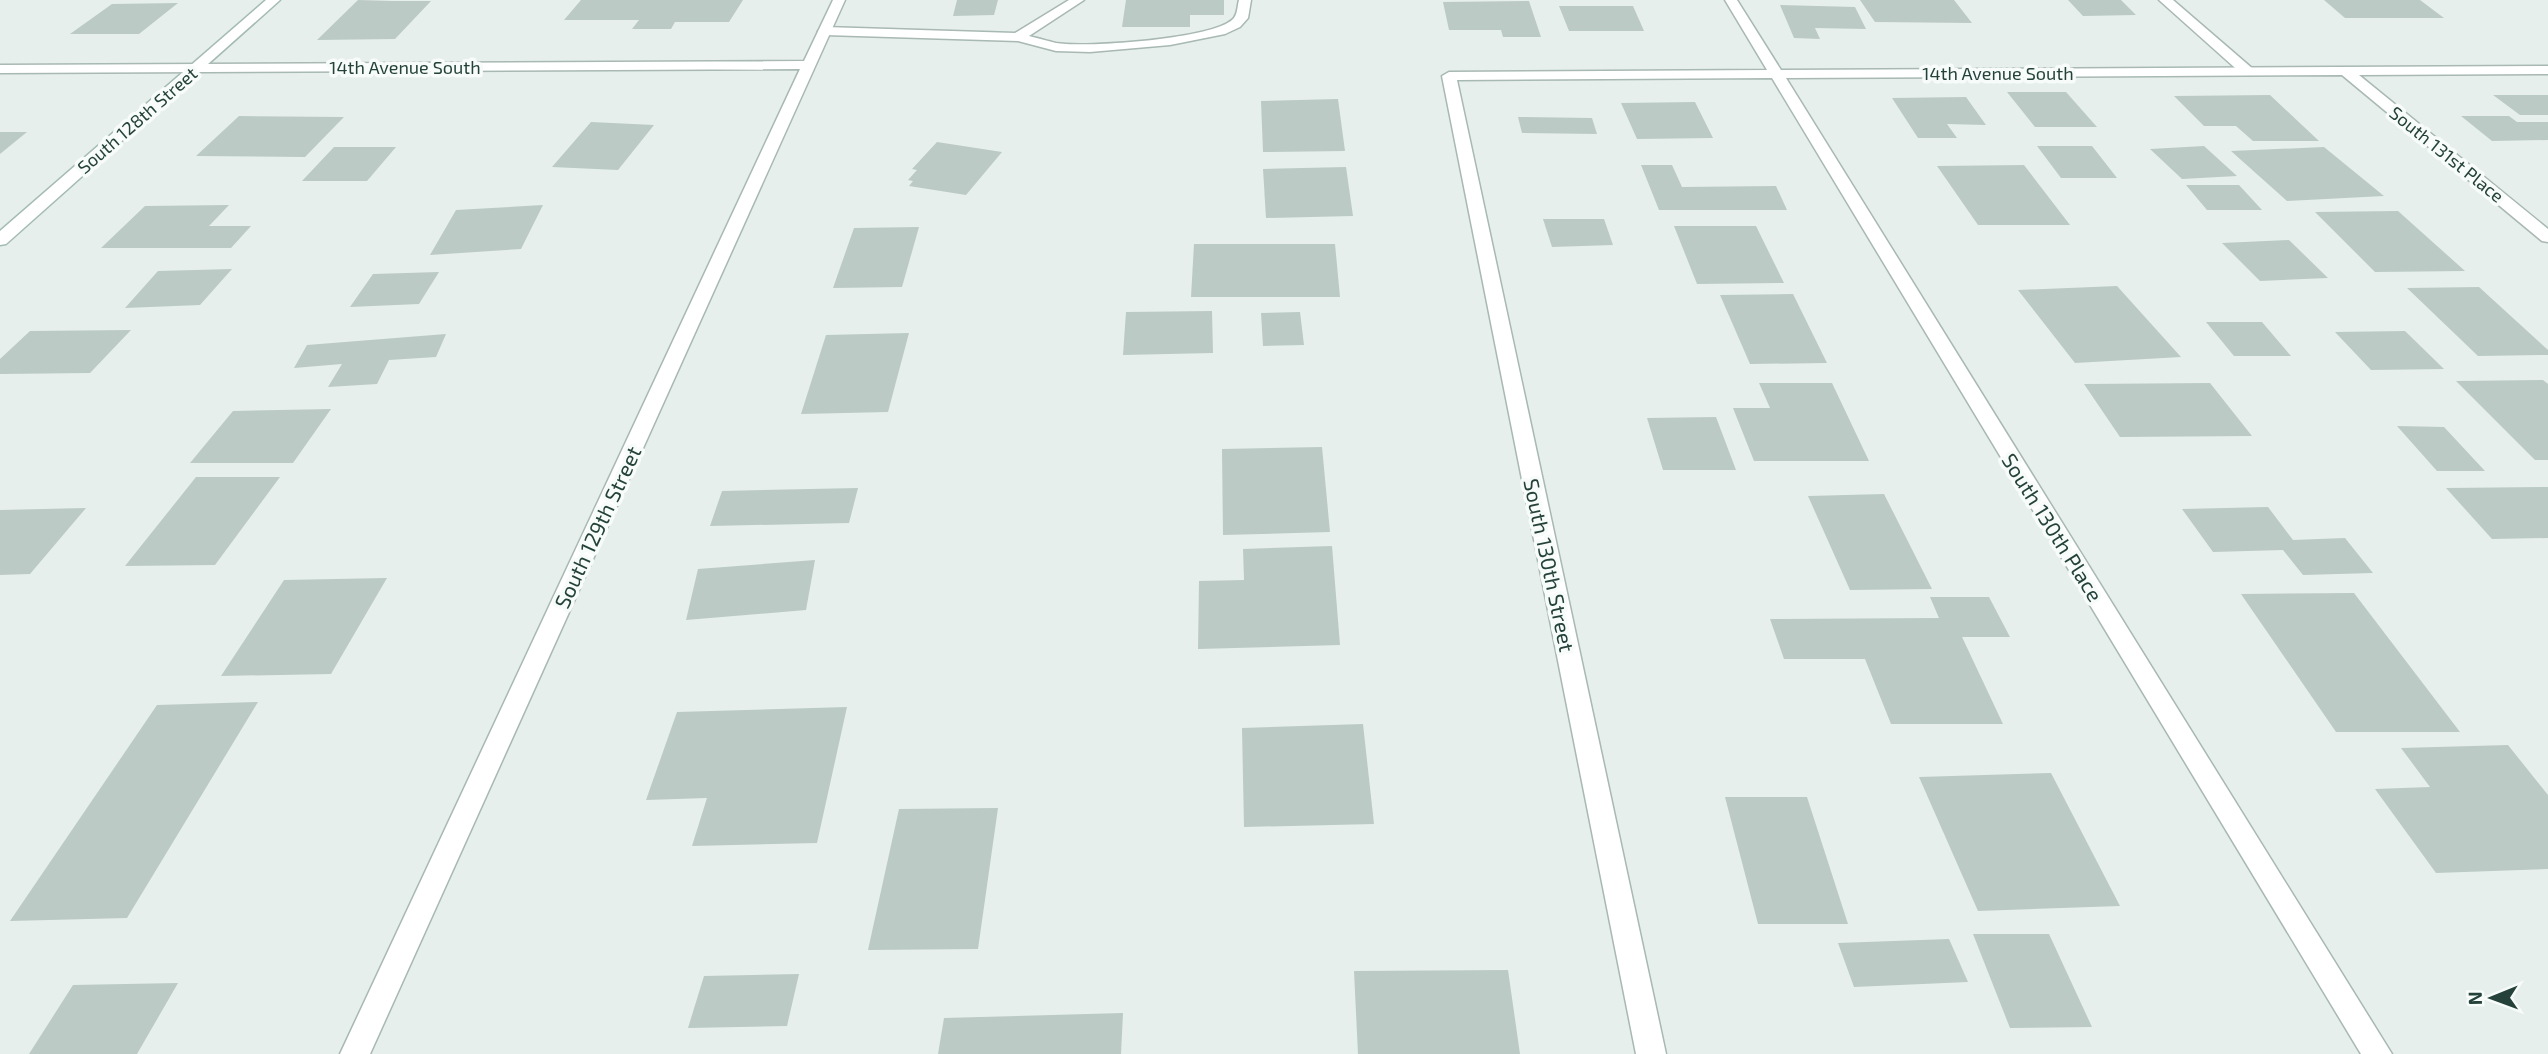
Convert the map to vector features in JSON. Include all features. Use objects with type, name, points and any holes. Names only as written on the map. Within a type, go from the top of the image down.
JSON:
[{"type":"street","name":"South 128th Street","points":[[0,240],[274,0]]},
{"type":"street","name":"South 129th Street","points":[[355,1054],[839,0]]},
{"type":"street","points":[[1018,37],[1078,0]]},
{"type":"street","points":[[825,31],[1018,37],[1056,47],[1090,48],[1170,41],[1220,30],[1235,24],[1243,15],[1245,0]]},
{"type":"street","name":"South 130th Place","points":[[1731,0],[2377,1054]]},
{"type":"street","points":[[2165,0],[2248,72]]},
{"type":"street","name":"14th Avenue South","points":[[0,69],[810,65]]},
{"type":"street","name":"14th Avenue South","points":[[1449,76],[2548,70]]},
{"type":"street","name":"South 131st Place","points":[[2345,71],[2548,237]]},
{"type":"street","name":"South 130th Street","points":[[1449,76],[1651,1054]]},
{"type":"building","points":[[358,0],[431,1],[395,39],[317,40]]},
{"type":"building","points":[[581,0],[743,0],[729,22],[675,22],[671,29],[632,29],[639,20],[564,20]]},
{"type":"building","points":[[957,0],[998,0],[994,15],[953,16]]},
{"type":"building","points":[[1126,0],[1224,0],[1224,15],[1190,15],[1190,27],[1122,27]]},
{"type":"building","points":[[1860,0],[1954,0],[1972,23],[1875,22]]},
{"type":"building","points":[[2068,0],[2121,0],[2136,15],[2083,16]]},
{"type":"building","points":[[2324,0],[2420,0],[2444,18],[2345,18]]},
{"type":"building","points":[[1529,1],[1541,37],[1503,37],[1501,30],[1449,30],[1443,2]]},
{"type":"building","points":[[178,3],[139,34],[70,34],[112,4]]},
{"type":"building","points":[[1780,5],[1855,7],[1866,29],[1815,28],[1820,39],[1794,38]]},
{"type":"building","points":[[1559,6],[1633,6],[1644,31],[1569,31]]},
{"type":"building","points":[[2007,92],[2066,92],[2097,127],[2035,127]]},
{"type":"building","points":[[2270,95],[2319,141],[2253,141],[2236,126],[2204,126],[2174,96]]},
{"type":"building","points":[[2493,95],[2548,95],[2548,115],[2520,115]]},
{"type":"building","points":[[1966,97],[1986,125],[1947,124],[1957,138],[1918,138],[1892,98]]},
{"type":"building","points":[[1338,99],[1345,151],[1263,152],[1261,101]]},
{"type":"building","points":[[1695,102],[1713,138],[1637,139],[1621,103]]},
{"type":"building","points":[[239,116],[344,117],[305,157],[196,156]]},
{"type":"building","points":[[2461,116],[2509,116],[2517,122],[2548,122],[2548,140],[2492,141]]},
{"type":"building","points":[[1518,117],[1592,118],[1597,134],[1522,133]]},
{"type":"building","points":[[591,122],[654,125],[618,170],[552,167]]},
{"type":"building","points":[[0,132],[27,132],[0,154]]},
{"type":"building","points":[[937,142],[1002,152],[966,195],[909,186],[913,181],[908,180],[917,170],[912,169]]},
{"type":"building","points":[[2037,146],[2092,146],[2117,178],[2061,178]]},
{"type":"building","points":[[2204,146],[2237,176],[2182,179],[2150,149]]},
{"type":"building","points":[[334,147],[396,147],[367,181],[302,181]]},
{"type":"building","points":[[2324,147],[2384,196],[2287,201],[2231,151]]},
{"type":"building","points":[[1641,165],[1672,165],[1682,187],[1776,186],[1787,210],[1659,210]]},
{"type":"building","points":[[2024,165],[2070,225],[1978,225],[1937,166]]},
{"type":"building","points":[[1346,167],[1353,216],[1266,218],[1263,169]]},
{"type":"building","points":[[2186,185],[2239,185],[2262,210],[2207,210]]},
{"type":"building","points":[[229,205],[209,226],[251,226],[231,248],[101,248],[145,206]]},
{"type":"building","points":[[543,205],[521,249],[430,255],[456,210]]},
{"type":"building","points":[[2398,211],[2465,271],[2375,272],[2315,212]]},
{"type":"building","points":[[1543,219],[1604,219],[1613,245],[1552,247]]},
{"type":"building","points":[[1674,226],[1756,226],[1784,283],[1697,284]]},
{"type":"building","points":[[919,227],[902,287],[833,288],[854,228]]},
{"type":"building","points":[[2289,240],[2328,278],[2260,281],[2222,243]]},
{"type":"building","points":[[1194,244],[1335,244],[1340,297],[1191,297]]},
{"type":"building","points":[[232,269],[200,305],[125,308],[158,271]]},
{"type":"building","points":[[439,272],[419,304],[350,307],[373,274]]},
{"type":"building","points":[[2117,286],[2181,357],[2075,363],[2018,290]]},
{"type":"building","points":[[2479,287],[2548,350],[2548,355],[2478,356],[2407,288]]},
{"type":"building","points":[[1793,294],[1827,363],[1750,364],[1720,295]]},
{"type":"building","points":[[1212,311],[1213,353],[1123,355],[1126,312]]},
{"type":"building","points":[[1300,312],[1304,345],[1263,346],[1261,313]]},
{"type":"building","points":[[2206,322],[2262,322],[2291,356],[2234,356]]},
{"type":"building","points":[[131,330],[90,373],[0,374],[0,359],[30,331]]},
{"type":"building","points":[[2405,331],[2444,369],[2371,370],[2335,332]]},
{"type":"building","points":[[909,333],[888,412],[801,414],[826,335]]},
{"type":"building","points":[[446,334],[436,357],[389,360],[377,384],[328,387],[342,364],[294,368],[307,345]]},
{"type":"building","points":[[2543,380],[2548,384],[2548,460],[2535,460],[2456,381]]},
{"type":"building","points":[[1759,383],[1832,383],[1869,461],[1754,461],[1733,408],[1770,408]]},
{"type":"building","points":[[2210,383],[2252,436],[2120,437],[2084,384]]},
{"type":"building","points":[[331,409],[293,463],[190,463],[233,411]]},
{"type":"building","points":[[1716,417],[1736,470],[1663,470],[1647,418]]},
{"type":"building","points":[[2397,426],[2444,427],[2485,471],[2437,471]]},
{"type":"building","points":[[1322,447],[1330,532],[1223,535],[1222,449]]},
{"type":"building","points":[[196,477],[280,477],[215,565],[125,566]]},
{"type":"building","points":[[2548,487],[2548,538],[2492,539],[2446,488]]},
{"type":"building","points":[[858,488],[849,523],[710,526],[722,491]]},
{"type":"building","points":[[1884,494],[1932,589],[1850,590],[1808,496]]},
{"type":"building","points":[[2268,507],[2293,540],[2345,538],[2373,573],[2303,575],[2283,550],[2213,552],[2182,509]]},
{"type":"building","points":[[86,508],[30,574],[0,575],[0,510]]},
{"type":"building","points":[[1332,546],[1340,645],[1198,649],[1199,581],[1244,580],[1243,549]]},
{"type":"building","points":[[815,560],[806,610],[686,620],[698,569]]},
{"type":"building","points":[[387,578],[331,674],[221,676],[284,580]]},
{"type":"building","points":[[2354,593],[2460,732],[2336,732],[2241,594]]},
{"type":"building","points":[[1930,597],[1989,597],[2010,637],[1962,637],[2003,724],[1891,724],[1865,659],[1784,659],[1770,619],[1939,618]]},
{"type":"building","points":[[258,702],[127,918],[10,921],[157,705]]},
{"type":"building","points":[[847,707],[817,843],[692,846],[707,798],[646,800],[677,712]]},
{"type":"building","points":[[1363,724],[1374,824],[1244,827],[1242,728]]},
{"type":"building","points":[[2508,745],[2548,795],[2548,869],[2436,873],[2375,789],[2430,787],[2401,748]]},
{"type":"building","points":[[2051,773],[2120,906],[1978,911],[1919,777]]},
{"type":"building","points":[[1725,797],[1807,797],[1848,924],[1758,924]]},
{"type":"building","points":[[998,808],[978,949],[868,950],[899,809]]},
{"type":"building","points":[[1973,934],[2049,934],[2092,1027],[2010,1028]]},
{"type":"building","points":[[1949,939],[1968,982],[1854,987],[1838,943]]},
{"type":"building","points":[[1508,970],[1520,1054],[1358,1054],[1354,971]]},
{"type":"building","points":[[799,974],[787,1026],[688,1028],[704,976]]},
{"type":"building","points":[[178,983],[137,1054],[29,1054],[73,985]]},
{"type":"building","points":[[1123,1013],[1121,1054],[938,1054],[944,1018]]}]
